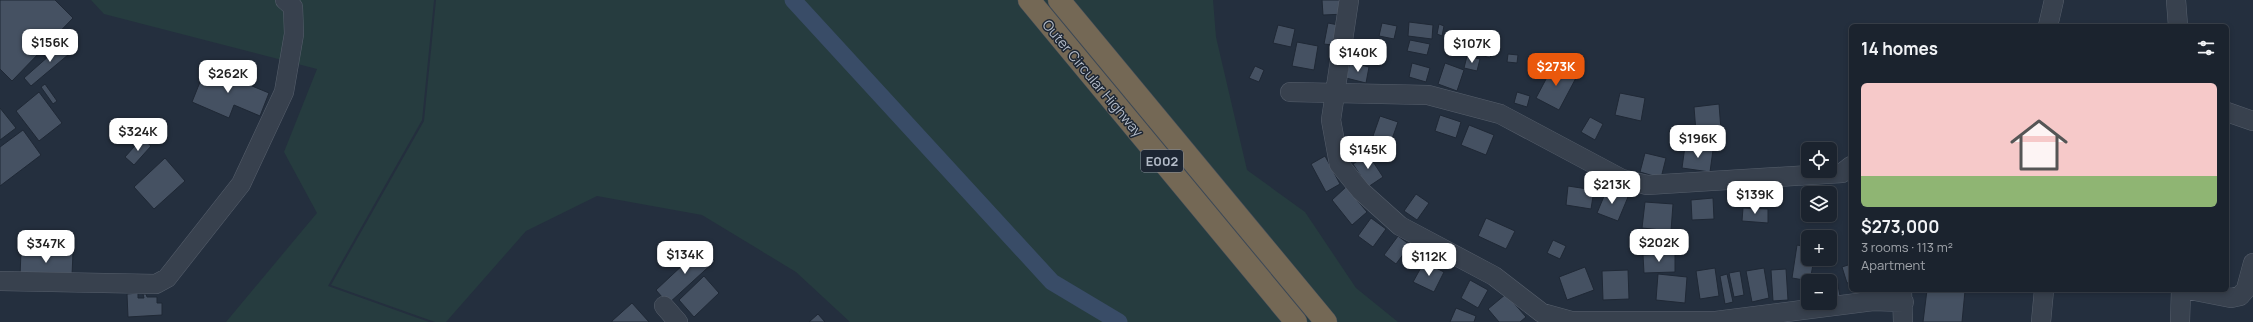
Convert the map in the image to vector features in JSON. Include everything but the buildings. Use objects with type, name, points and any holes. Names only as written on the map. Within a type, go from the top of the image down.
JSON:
[{"type":"highway","name":"Outer Circular Highway","points":[[1029,0],[1296,322]]},
{"type":"highway","name":"Outer Circular Highway","points":[[1059,0],[1326,322]]},
{"type":"street","points":[[0,281],[156,284],[167,278],[241,184],[284,92],[294,34],[293,7],[285,0]]},
{"type":"street","points":[[1349,0],[1331,120],[1339,164],[1361,191],[1400,226],[1494,276],[1542,313],[1572,321],[1716,320],[1903,296],[1903,322]]},
{"type":"street","points":[[2048,24],[2054,0]]},
{"type":"street","points":[[2176,0],[2178,24]]},
{"type":"street","points":[[1290,92],[1336,91],[1428,95],[1500,114],[1622,180],[1647,185],[1842,173],[1849,168]]},
{"type":"street","points":[[2229,113],[2253,121]]},
{"type":"street","points":[[2200,292],[2231,298],[2240,296],[2249,291],[2253,263]]},
{"type":"street","points":[[2041,322],[2044,292]]},
{"type":"street","points":[[2180,322],[2181,292]]},
{"type":"street","points":[[664,306],[678,322]]},
{"type":"green space","points":[[91,0],[434,0],[422,120],[328,286],[429,322],[226,322],[317,213],[284,152],[317,69],[104,14]]},
{"type":"green space","points":[[436,0],[1213,0],[1216,37],[1247,170],[1305,212],[1356,288],[1398,322],[850,322],[796,272],[702,215],[597,196],[526,231],[446,322],[435,322],[331,285],[424,121]]},
{"type":"waterway","points":[[793,0],[1052,282],[1119,322]]}]
